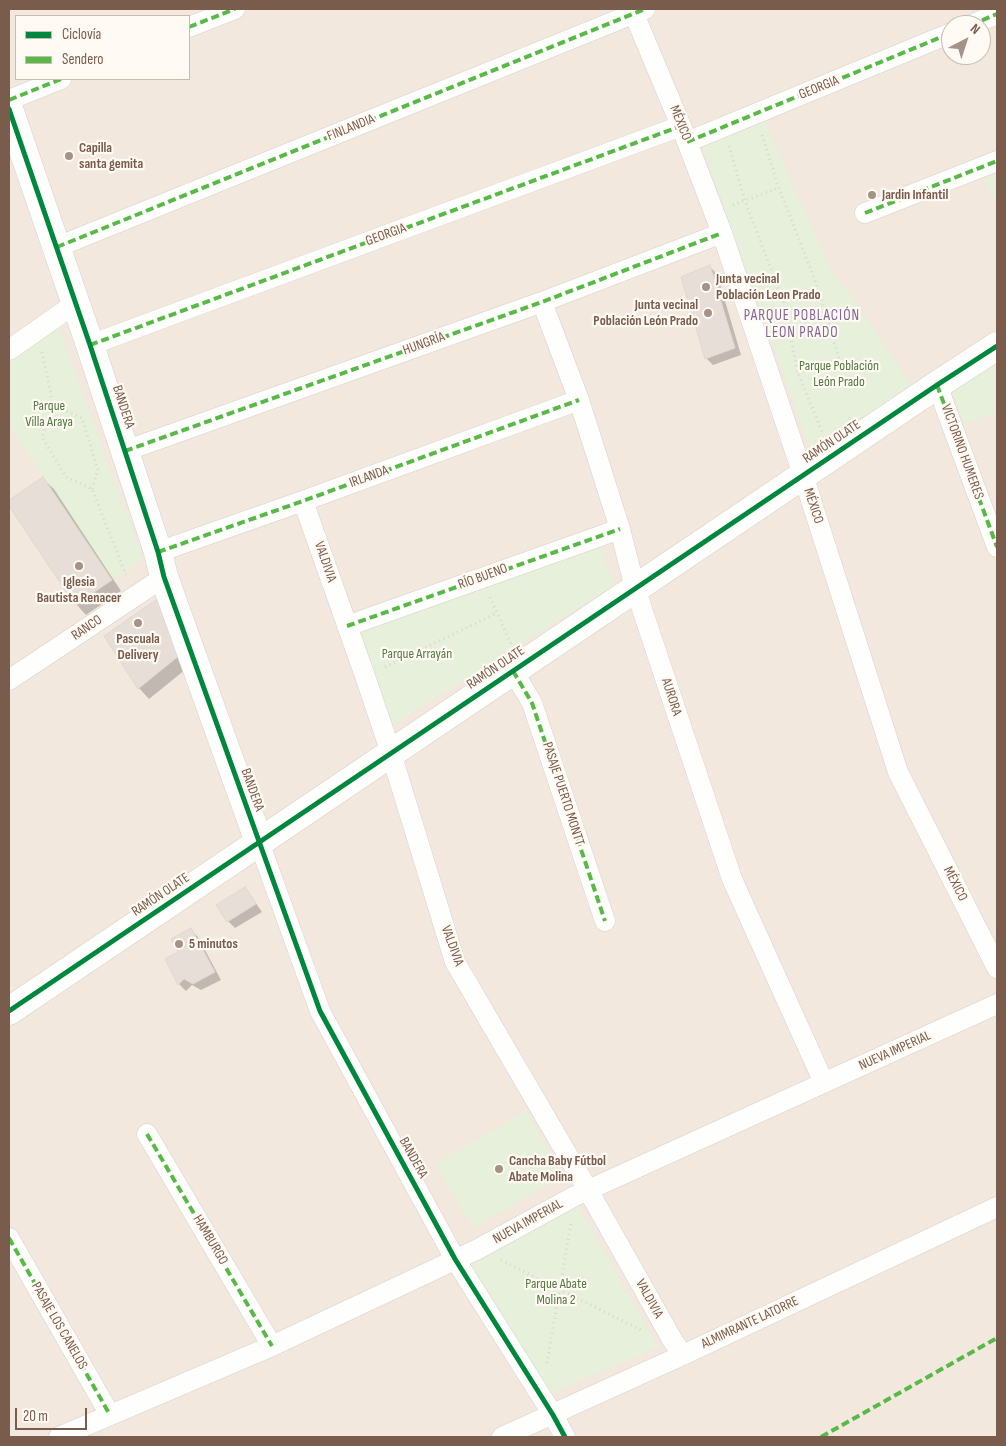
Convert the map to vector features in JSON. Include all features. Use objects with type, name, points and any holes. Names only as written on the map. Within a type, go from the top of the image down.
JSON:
[{"type":"street","points":[[190,27],[235,9]]},
{"type":"street","name":"MÉXICO","points":[[637,10],[722,234],[803,475],[898,772],[997,968]]},
{"type":"street","name":"FINLANDIA","points":[[57,247],[637,10]]},
{"type":"street","name":"GEORGIA","points":[[90,345],[684,134],[941,37]]},
{"type":"street","points":[[9,100],[59,80]]},
{"type":"street","name":"BANDERA","points":[[9,110],[76,303],[161,564],[320,1011],[455,1259],[565,1437]]},
{"type":"street","points":[[865,213],[997,161]]},
{"type":"street","name":"HUNGRÍA","points":[[125,450],[542,302],[722,234]]},
{"type":"street","name":"AURORA","points":[[542,302],[579,400],[620,529],[635,588],[732,879],[824,1083]]},
{"type":"street","points":[[9,350],[76,303]]},
{"type":"street","name":"RAMÓN OLATE","points":[[9,1011],[997,346]]},
{"type":"street","name":"VICTORINO HUMERES","points":[[937,385],[996,539]]},
{"type":"street","name":"IRLANDA","points":[[161,564],[303,500],[579,400]]},
{"type":"street","name":"VALDIVIA","points":[[303,500],[391,753],[455,962],[588,1190],[673,1341],[683,1355]]},
{"type":"street","name":"RÍO BUENO","points":[[347,626],[620,529]]},
{"type":"street","name":"RANCO","points":[[9,680],[134,597],[161,564]]},
{"type":"street","name":"PASAJE PUERTO MONTT","points":[[517,668],[532,703],[606,921]]},
{"type":"street","name":"NUEVA IMPERIAL","points":[[59,1437],[272,1346],[478,1249],[575,1196],[997,1004]]},
{"type":"street","name":"HAMBURGO","points":[[147,1134],[272,1346]]},
{"type":"street","name":"ALMIMRANTE LATORRE","points":[[502,1437],[683,1355],[997,1206]]},
{"type":"street","name":"PASAJE LOS CANELOS","points":[[9,1238],[110,1415]]},
{"type":"path","points":[[762,134],[778,188],[818,288],[840,359],[798,373]]},
{"type":"path","points":[[727,139],[744,201],[783,300],[798,373],[831,456]]},
{"type":"path","points":[[713,210],[778,188]]},
{"type":"path","points":[[39,329],[53,405],[42,438],[66,477],[92,489]]},
{"type":"path","points":[[53,405],[82,418],[98,470],[92,489],[134,597]]},
{"type":"path","points":[[481,578],[497,613],[517,668]]},
{"type":"path","points":[[365,676],[497,613]]},
{"type":"path","points":[[545,1371],[572,1215]]},
{"type":"path","points":[[499,1259],[644,1332]]},
{"type":"shaded area","points":[[9,9],[997,9],[997,1437],[9,1437]]},
{"type":"green space","name":"Parque Población León Prado","points":[[763,118],[834,277],[845,286],[911,385],[815,463],[702,146]]},
{"type":"green space","points":[[997,170],[997,206],[983,176]]},
{"type":"green space","name":"Parque Villa Araya","points":[[57,322],[143,559],[112,580],[9,425],[9,359]]},
{"type":"green space","points":[[997,355],[997,412],[964,424],[950,386]]},
{"type":"green space","name":"Parque Arrayán","points":[[598,540],[614,585],[393,725],[374,673],[354,627]]},
{"type":"green space","name":"Cancha Baby Fútbol Abate Molina","points":[[526,1111],[563,1175],[473,1228],[435,1164]]},
{"type":"green space","name":"Parque Abate Molina 2","points":[[577,1204],[658,1347],[546,1395],[463,1259]]},
{"type":"building","name":"Junta vecinal Población León Prado","points":[[710,265],[735,348],[705,359],[681,277]]},
{"type":"building","points":[[43,477],[112,580],[75,605],[9,506],[9,500]]},
{"type":"building","points":[[157,599],[181,654],[138,689],[104,636]]},
{"type":"building","points":[[245,887],[256,904],[227,922],[216,905]]},
{"type":"building","points":[[191,928],[215,972],[193,984],[184,979],[178,985],[165,959],[178,952],[171,939]]},
{"type":"marked path","points":[[190,27],[235,9]]},
{"type":"marked path","points":[[57,247],[645,9]]},
{"type":"marked path","points":[[991,17],[997,14]]},
{"type":"marked path","points":[[687,142],[941,37]]},
{"type":"marked path","points":[[9,100],[59,80]]},
{"type":"marked path","points":[[90,345],[681,126]]},
{"type":"marked path","points":[[865,213],[997,161]]},
{"type":"marked path","points":[[125,451],[542,302],[722,233]]},
{"type":"marked path","points":[[937,385],[997,547]]},
{"type":"marked path","points":[[158,552],[579,400]]},
{"type":"marked path","points":[[347,626],[620,529]]},
{"type":"marked path","points":[[513,671],[532,703],[605,921]]},
{"type":"marked path","points":[[147,1134],[272,1346]]},
{"type":"marked path","points":[[9,1238],[110,1415]]},
{"type":"marked path","points":[[821,1437],[997,1338]]},
{"type":"cycle path","points":[[9,109],[90,345],[158,552],[164,577],[320,1011],[455,1259],[565,1437]]},
{"type":"cycle path","points":[[9,1011],[997,346]]},
{"type":"place","name":"Capilla santa gemita","points":[[69,156]]},
{"type":"place","name":"Jardin Infantil","points":[[872,195]]},
{"type":"place","name":"Junta vecinal Población Leon Prado","points":[[706,287]]},
{"type":"place","name":"Junta vecinal Población León Prado","points":[[708,313]]},
{"type":"place","name":"Iglesia Bautista Renacer","points":[[79,566]]},
{"type":"place","name":"Pascuala Delivery","points":[[138,623]]},
{"type":"place","name":"5 minutos","points":[[179,944]]},
{"type":"place","name":"Cancha Baby Fútbol Abate Molina","points":[[499,1169]]},
{"type":"district","name":"PARQUE POBLACIÓN LEON PRADO","points":[[802,324]]}]
